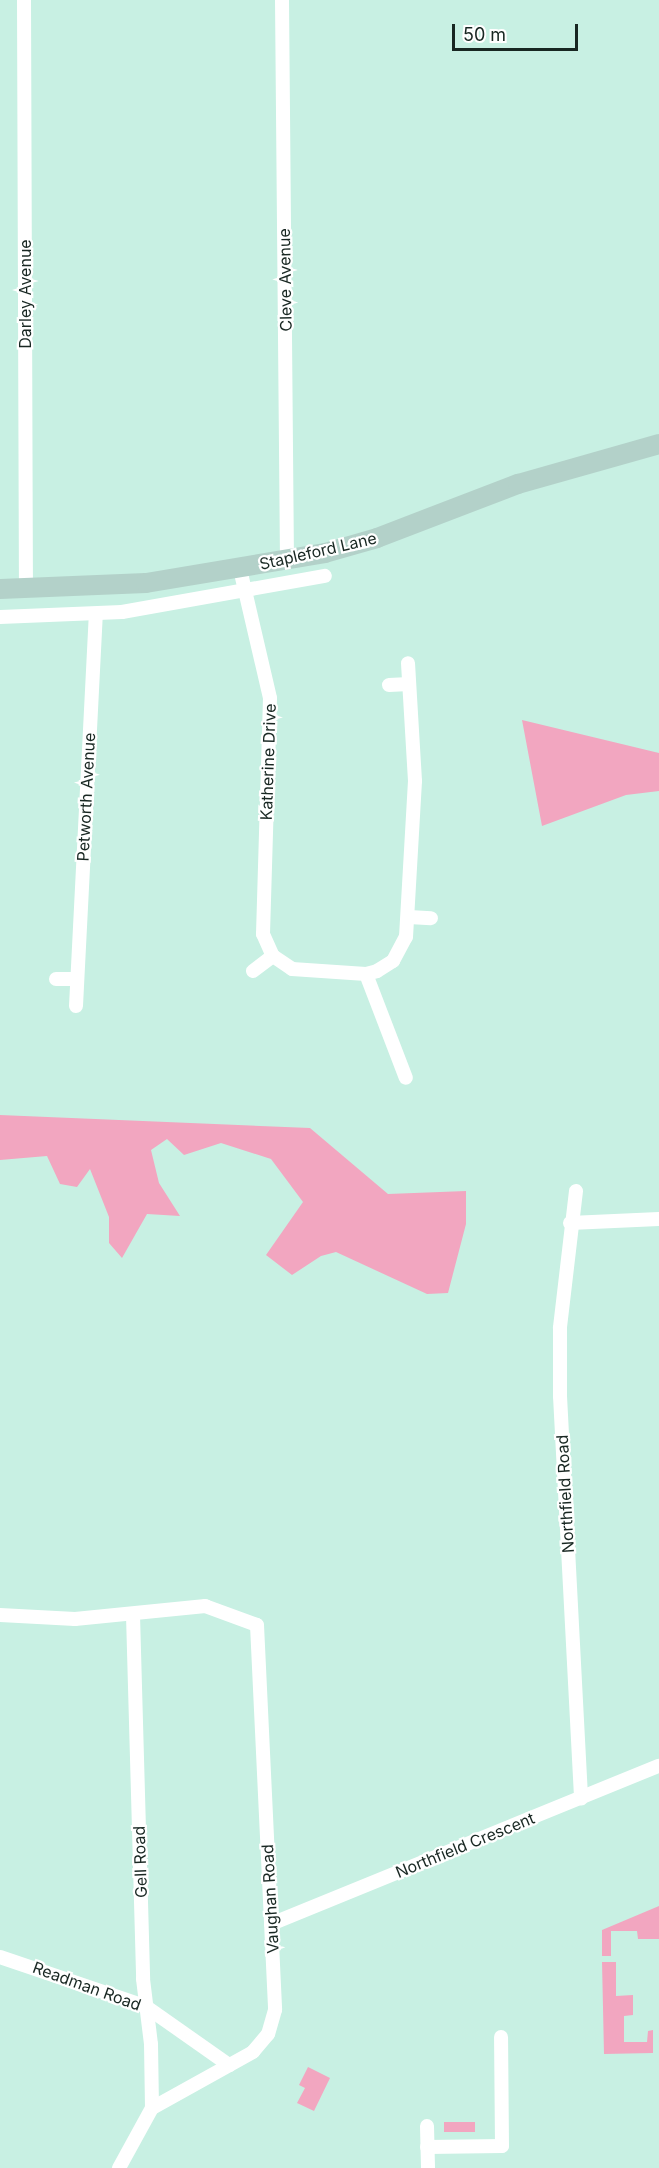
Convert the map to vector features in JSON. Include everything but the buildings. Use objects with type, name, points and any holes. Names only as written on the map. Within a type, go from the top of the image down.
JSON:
[{"type":"main road","name":"Stapleford Lane","points":[[0,589],[146,583],[287,560],[354,545],[528,481],[659,444]]},
{"type":"street","name":"Darley Avenue","points":[[24,0],[26,589]]},
{"type":"street","name":"Cleve Avenue","points":[[282,0],[287,560]]},
{"type":"street","name":"Katherine Drive","points":[[240,569],[270,698],[262,922],[267,948],[273,956]]},
{"type":"street","name":"Stapleford Lane","points":[[0,617],[96,615],[245,593],[325,576]]},
{"type":"street","name":"Petworth Avenue","points":[[76,1006],[96,615]]},
{"type":"street","points":[[253,971],[273,956],[292,969],[366,974],[385,966],[401,950],[409,917],[415,781],[408,663]]},
{"type":"street","points":[[389,685],[409,684]]},
{"type":"street","points":[[409,917],[431,918]]},
{"type":"street","points":[[366,974],[406,1078]]},
{"type":"street","points":[[56,979],[77,980]]},
{"type":"street","name":"Northfield Road","points":[[576,1191],[570,1223],[560,1328],[560,1396],[581,1798]]},
{"type":"street","points":[[570,1223],[659,1219]]},
{"type":"street","name":"Vaughan Road","points":[[133,1615],[205,1606],[257,1625],[272,1924],[275,2010],[268,2034],[253,2052],[152,2108]]},
{"type":"street","points":[[0,1616],[75,1619],[133,1615]]},
{"type":"street","name":"Gell Road","points":[[133,1615],[145,2006],[151,2044],[152,2108]]},
{"type":"street","name":"Northfield Crescent","points":[[272,1924],[659,1766]]},
{"type":"street","name":"Readman Road","points":[[0,1957],[145,2006],[229,2065]]},
{"type":"street","points":[[427,2147],[502,2146],[501,2037]]},
{"type":"street","points":[[119,2168],[152,2108]]},
{"type":"street","points":[[427,2126],[428,2168]]},
{"type":"shaded area","points":[[522,720],[659,753],[659,791],[626,795],[542,826]]},
{"type":"shaded area","points":[[0,1115],[310,1128],[388,1194],[466,1191],[466,1224],[448,1293],[427,1294],[336,1252],[321,1256],[292,1275],[266,1255],[303,1202],[271,1159],[221,1143],[184,1155],[167,1139],[151,1150],[159,1183],[180,1216],[147,1214],[122,1258],[109,1243],[109,1217],[90,1169],[77,1187],[60,1184],[47,1156],[0,1160]]},
{"type":"shaded area","points":[[659,1906],[659,1939],[638,1939],[637,1931],[611,1931],[611,1956],[602,1956],[602,1930]]},
{"type":"shaded area","points":[[602,1962],[616,1962],[616,1996],[633,1995],[633,2015],[624,2016],[624,2042],[647,2042],[648,2031],[653,2030],[653,2053],[604,2054]]},
{"type":"shaded area","points":[[308,2067],[330,2078],[314,2111],[297,2103],[305,2088],[299,2085]]},
{"type":"shaded area","points":[[444,2122],[475,2122],[475,2132],[444,2132]]}]
